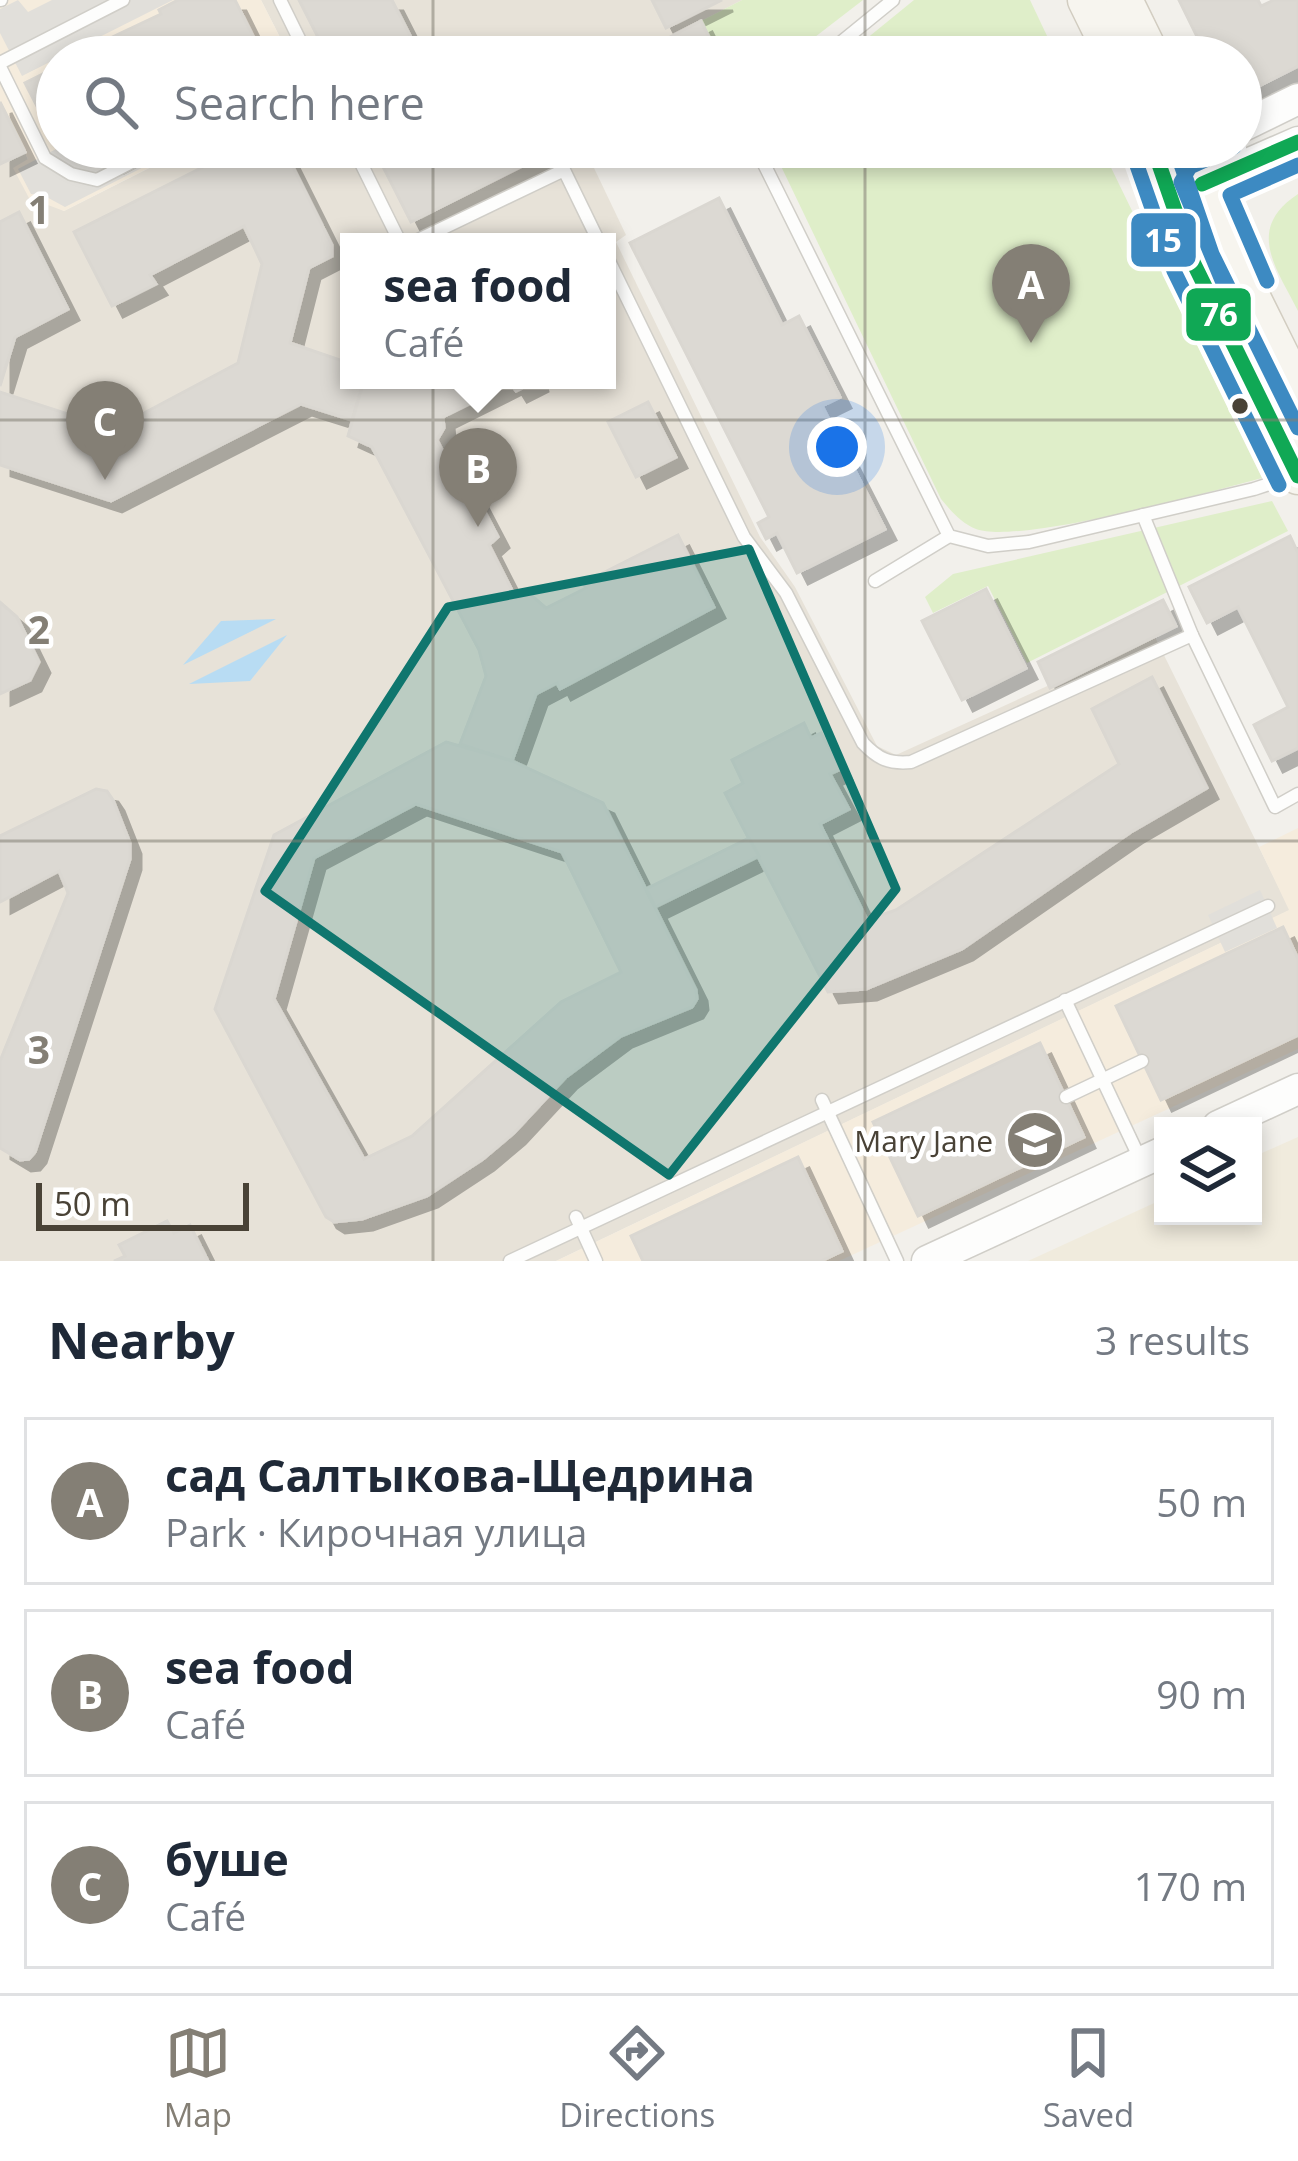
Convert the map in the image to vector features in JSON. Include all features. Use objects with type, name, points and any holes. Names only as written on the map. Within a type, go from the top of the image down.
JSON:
[{"type":"main road","points":[[1086,0],[1104,36]]},
{"type":"main road","points":[[1124,0],[1142,36]]},
{"type":"main road","points":[[1190,168],[1192,262],[1298,476]]},
{"type":"main road","points":[[1192,168],[1298,391]]},
{"type":"street","points":[[1262,117],[1298,99]]},
{"type":"street","points":[[1262,149],[1298,142]]},
{"type":"street","points":[[1237,1117],[1298,1089]]},
{"type":"street","points":[[927,1261],[1152,1157]]},
{"type":"lane","points":[[55,36],[123,0]]},
{"type":"lane","points":[[280,0],[298,36]]},
{"type":"lane","points":[[849,36],[893,0]]},
{"type":"lane","points":[[36,46],[0,65],[36,139]]},
{"type":"lane","points":[[61,168],[97,180],[120,168]]},
{"type":"lane","points":[[363,168],[396,233]]},
{"type":"lane","points":[[766,168],[949,536]]},
{"type":"lane","points":[[433,233],[564,170],[595,233]]},
{"type":"lane","points":[[616,275],[744,537],[786,593],[863,743],[875,757],[892,763],[911,761],[1192,635]]},
{"type":"lane","points":[[875,580],[949,536],[988,547],[1029,542],[1298,476]]},
{"type":"lane","points":[[1143,515],[1192,635],[1275,807],[1298,794]]},
{"type":"lane","points":[[510,1261],[578,1223],[825,1106],[1268,907]]},
{"type":"lane","points":[[1059,998],[1152,1157]]},
{"type":"lane","points":[[1066,1097],[1142,1061]]},
{"type":"lane","points":[[825,1106],[897,1261]]},
{"type":"lane","points":[[578,1223],[596,1261]]},
{"type":"highlighted area","points":[[749,549],[896,889],[669,1175],[265,891],[448,607]]},
{"type":"shaded area","points":[[0,0],[261,0],[279,36],[36,36],[36,168],[149,168],[64,211],[29,198],[13,168],[28,159],[0,102]]},
{"type":"shaded area","points":[[18,0],[28,12],[52,0],[173,0],[101,36],[36,36],[36,69],[22,76],[0,33],[0,9]]},
{"type":"shaded area","points":[[261,0],[742,0],[672,36],[279,36]]},
{"type":"shaded area","points":[[25,152],[42,200],[64,211],[149,168],[594,168],[626,235],[616,242],[760,537],[795,587],[877,746],[896,755],[1155,637],[1290,910],[556,1261],[0,1261],[0,164]]},
{"type":"shaded area","points":[[36,160],[36,168],[142,168],[65,207],[31,194],[18,169]]},
{"type":"shaded area","points":[[1298,828],[1298,1049],[839,1261],[556,1261],[1289,910],[1259,847]]},
{"type":"shaded area","points":[[1260,890],[1277,928],[1225,952],[1208,915]]},
{"type":"shaded area","points":[[1298,1137],[1298,1261],[1028,1261],[1154,1203],[1154,1225],[1262,1225],[1262,1153]]},
{"type":"green space","points":[[742,0],[863,0],[816,36],[708,36],[701,21]]},
{"type":"green space","points":[[914,0],[1030,0],[1047,36],[870,36]]},
{"type":"green space","points":[[782,168],[1111,168],[1262,478],[1115,515],[1031,530],[976,529],[941,499]]},
{"type":"green space","points":[[1298,194],[1298,311],[1274,264],[1269,235],[1282,207]]},
{"type":"green space","points":[[1272,501],[1288,531],[1027,663],[988,586],[933,613],[925,597],[953,574]]},
{"type":"water","points":[[276,619],[183,665],[221,621]]},
{"type":"water","points":[[287,635],[250,681],[189,684]]},
{"type":"building","points":[[178,0],[235,0],[253,36],[114,36],[161,14],[159,10]]},
{"type":"building","points":[[299,0],[392,0],[410,36],[317,36]]},
{"type":"building","points":[[652,0],[722,0],[666,28]]},
{"type":"building","points":[[1179,0],[1258,0],[1261,6],[1274,0],[1298,0],[1298,66],[1262,84],[1262,36],[1197,36]]},
{"type":"building","points":[[701,21],[708,36],[672,36]]},
{"type":"building","points":[[36,78],[36,104],[25,83]]},
{"type":"building","points":[[0,102],[25,152],[0,164]]},
{"type":"building","points":[[201,168],[294,168],[332,245],[332,256],[309,268],[290,343],[340,360],[340,389],[361,389],[352,420],[301,404],[111,501],[0,465],[0,392],[114,429],[238,363],[262,264],[244,226],[150,275],[156,284],[112,306],[74,232]]},
{"type":"building","points":[[384,168],[518,168],[411,222]]},
{"type":"building","points":[[719,198],[782,325],[799,316],[840,397],[822,406],[885,529],[797,573],[777,533],[766,539],[758,523],[769,517],[630,243]]},
{"type":"building","points":[[19,212],[68,309],[15,337],[0,386],[0,222]]},
{"type":"building","points":[[361,389],[499,389],[443,417],[444,428],[437,440],[465,494],[474,491],[498,537],[489,545],[516,598],[530,594],[546,608],[586,588],[583,583],[678,535],[714,607],[560,689],[557,683],[536,694],[512,761],[460,744],[486,676],[479,650],[372,447],[348,436]]},
{"type":"building","points":[[648,402],[676,457],[636,477],[608,422]]},
{"type":"building","points":[[1290,536],[1298,553],[1298,748],[1272,761],[1254,725],[1288,707],[1238,607],[1207,623],[1189,587]]},
{"type":"building","points":[[986,589],[1026,668],[962,700],[922,621]]},
{"type":"building","points":[[1163,600],[1176,626],[1050,688],[1038,662]]},
{"type":"building","points":[[0,602],[17,617],[39,662],[30,680],[0,694]]},
{"type":"building","points":[[1152,677],[1207,788],[1131,832],[962,949],[866,989],[828,992],[725,793],[743,783],[732,760],[804,723],[811,738],[821,733],[841,769],[830,774],[849,809],[820,824],[867,920],[896,910],[1119,764],[1092,709]]},
{"type":"building","points":[[446,742],[512,761],[603,803],[697,999],[692,1007],[621,1036],[566,1077],[483,1159],[427,1196],[362,1219],[334,1222],[326,1217],[215,1009],[274,835]],"holes":[[[416,804],[562,852],[621,972],[561,1002],[412,1136],[364,1159],[274,999],[314,858]]]},
{"type":"building","points":[[96,789],[107,791],[113,800],[130,843],[130,859],[35,1152],[20,1160],[0,1148],[0,1061],[68,893],[59,871],[0,902],[0,836]]},
{"type":"building","points":[[749,838],[759,856],[655,907],[646,889]]},
{"type":"building","points":[[1283,927],[1298,959],[1298,1035],[1161,1100],[1116,1006]]},
{"type":"building","points":[[1040,1043],[1084,1137],[918,1216],[873,1122]]},
{"type":"building","points":[[798,1157],[842,1251],[821,1261],[643,1261],[631,1236]]},
{"type":"building","points":[[167,1221],[174,1233],[190,1225],[208,1261],[114,1261],[125,1256],[119,1245]]},
{"type":"transit line","name":"76","points":[[1262,158],[1298,142]]},
{"type":"transit line","name":"15","points":[[1267,281],[1230,195],[1298,165]]},
{"type":"transit line","name":"15","points":[[1138,168],[1174,271],[1279,485]]},
{"type":"transit line","name":"76","points":[[1160,168],[1193,262],[1298,476]]},
{"type":"transit line","points":[[1182,168],[1212,254],[1298,428]]},
{"type":"transit line","points":[[1189,168],[1181,182],[1229,297]]},
{"type":"transit line","name":"76","points":[[1202,184],[1239,168]]},
{"type":"place","name":"сад Салтыкова-Щедрина","points":[[1031,343]]},
{"type":"place","name":"буше","points":[[105,480]]},
{"type":"place","name":"sea food","points":[[478,527]]},
{"type":"place","name":"Mary Jane","points":[[1035,1140]]}]
